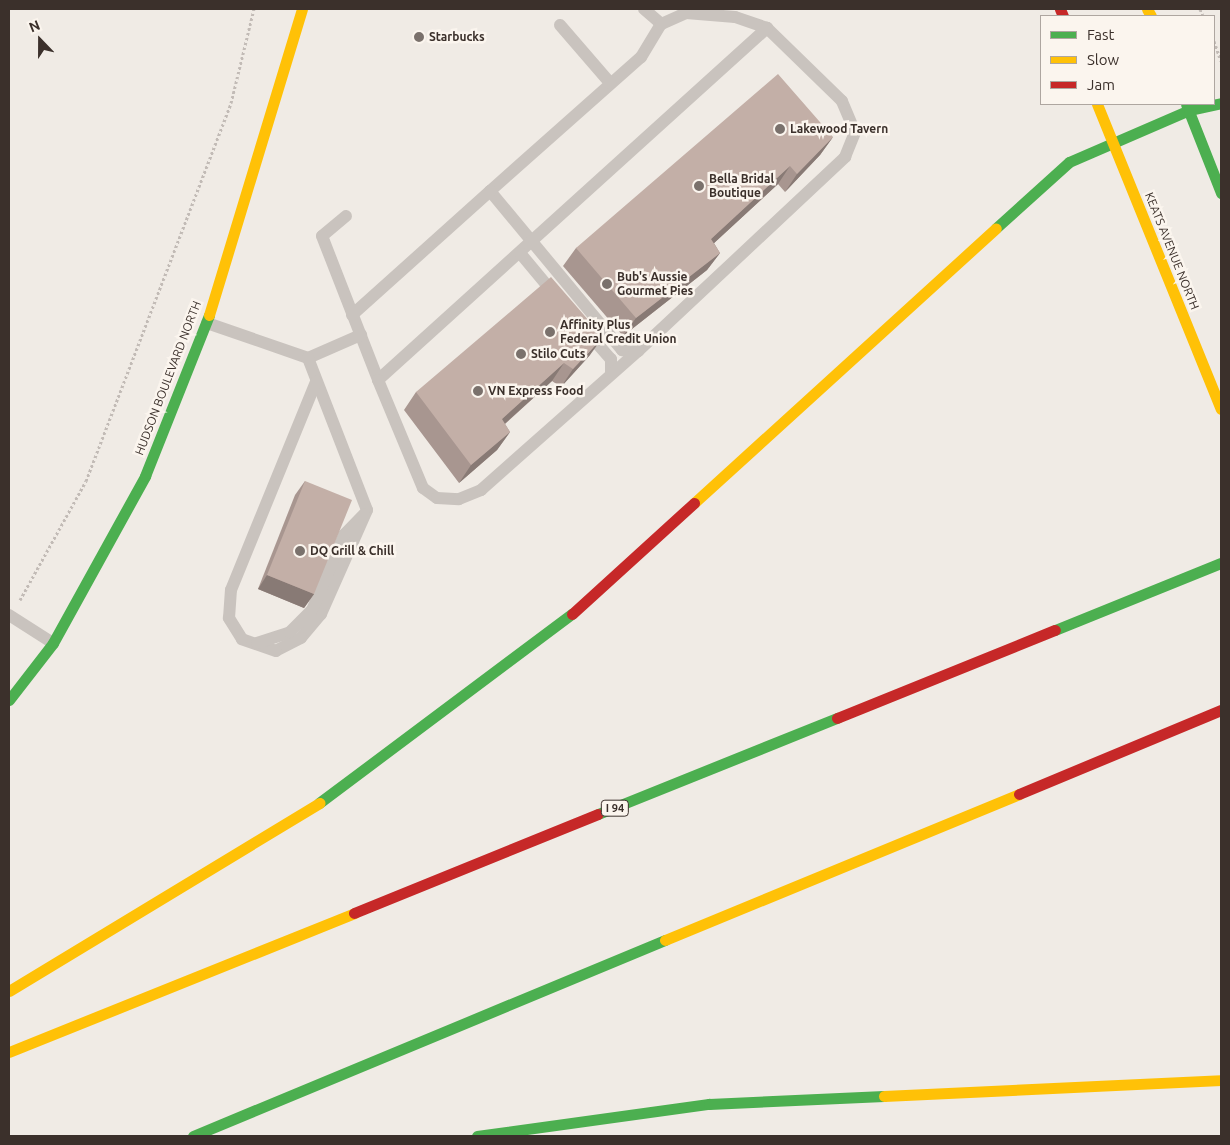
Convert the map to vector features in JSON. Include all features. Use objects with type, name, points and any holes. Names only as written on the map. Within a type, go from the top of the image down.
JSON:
[{"type":"main road","name":"HUDSON BOULEVARD NORTH","points":[[9,700],[53,642],[146,476],[207,323],[302,9]]},
{"type":"main road","name":"KEATS AVENUE NORTH","points":[[1097,105],[1221,409]]},
{"type":"main road","points":[[9,992],[269,836],[441,719],[546,637],[1068,162],[1187,107],[1204,105]]},
{"type":"main road","points":[[1187,107],[1221,193]]},
{"type":"main road","name":"I 94","points":[[9,1052],[1221,563]]},
{"type":"main road","points":[[194,1136],[1221,710]]},
{"type":"main road","points":[[477,1136],[709,1104],[1221,1080]]},
{"type":"lane","points":[[644,9],[660,24]]},
{"type":"lane","points":[[346,216],[322,236],[352,315],[423,488],[437,498],[459,499],[481,490],[638,351],[845,157],[855,132],[842,101],[767,28],[735,17],[686,13],[660,24],[641,57],[352,315]]},
{"type":"lane","points":[[560,25],[610,83]]},
{"type":"lane","points":[[378,380],[534,241],[767,28]]},
{"type":"lane","points":[[490,191],[534,241],[622,350],[638,351]]},
{"type":"lane","points":[[520,253],[565,306]]},
{"type":"lane","points":[[578,321],[611,359],[611,374]]},
{"type":"lane","points":[[207,323],[308,358],[361,335]]},
{"type":"lane","points":[[308,358],[368,510],[336,588],[302,638],[276,651],[252,644],[242,638],[230,618],[231,590],[316,382]]},
{"type":"lane","points":[[9,616],[53,642]]},
{"type":"path","points":[[9,616],[86,482],[230,103],[254,9]]},
{"type":"path","points":[[1215,44],[1221,62]]},
{"type":"building","points":[[778,74],[833,137],[797,174],[790,166],[711,239],[720,253],[636,318],[576,248]]},
{"type":"building","points":[[551,277],[603,337],[573,369],[564,363],[502,419],[510,432],[471,465],[416,392]]},
{"type":"building","name":"DQ Grill & Chill","points":[[305,481],[352,500],[314,594],[267,575]]},
{"type":"traffic: fast","points":[[1215,104],[1221,103]]},
{"type":"traffic: fast","points":[[1186,105],[1221,193]]},
{"type":"traffic: fast","points":[[996,228],[1069,162],[1189,110],[1212,105]]},
{"type":"traffic: fast","points":[[9,700],[53,643],[145,476],[209,315]]},
{"type":"traffic: fast","points":[[1055,630],[1221,563]]},
{"type":"traffic: fast","points":[[319,803],[572,614]]},
{"type":"traffic: fast","points":[[598,814],[837,718]]},
{"type":"traffic: fast","points":[[193,1136],[665,940]]},
{"type":"traffic: fast","points":[[477,1136],[709,1104],[884,1096]]},
{"type":"traffic: slow","points":[[209,315],[302,9]]},
{"type":"traffic: slow","points":[[1147,9],[1150,15]]},
{"type":"traffic: slow","points":[[1097,105],[1221,409]]},
{"type":"traffic: slow","points":[[694,503],[996,228]]},
{"type":"traffic: slow","points":[[665,940],[1019,794]]},
{"type":"traffic: slow","points":[[9,991],[319,803]]},
{"type":"traffic: slow","points":[[9,1052],[354,913]]},
{"type":"traffic: slow","points":[[884,1096],[1221,1080]]},
{"type":"traffic: jam","points":[[1060,9],[1063,15]]},
{"type":"traffic: jam","points":[[572,614],[694,503]]},
{"type":"traffic: jam","points":[[837,718],[1055,630]]},
{"type":"traffic: jam","points":[[1019,794],[1221,710]]},
{"type":"traffic: jam","points":[[354,913],[598,814]]},
{"type":"place","name":"Starbucks","points":[[419,37]]},
{"type":"place","name":"Lakewood Tavern","points":[[780,129]]},
{"type":"place","name":"Bella Bridal Boutique","points":[[699,186]]},
{"type":"place","name":"Bub's Aussie Gourmet Pies","points":[[607,284]]},
{"type":"place","name":"Affinity Plus Federal Credit Union","points":[[550,332]]},
{"type":"place","name":"Stilo Cuts","points":[[521,354]]},
{"type":"place","name":"VN Express Food","points":[[478,391]]},
{"type":"place","name":"DQ Grill & Chill","points":[[300,551]]}]
